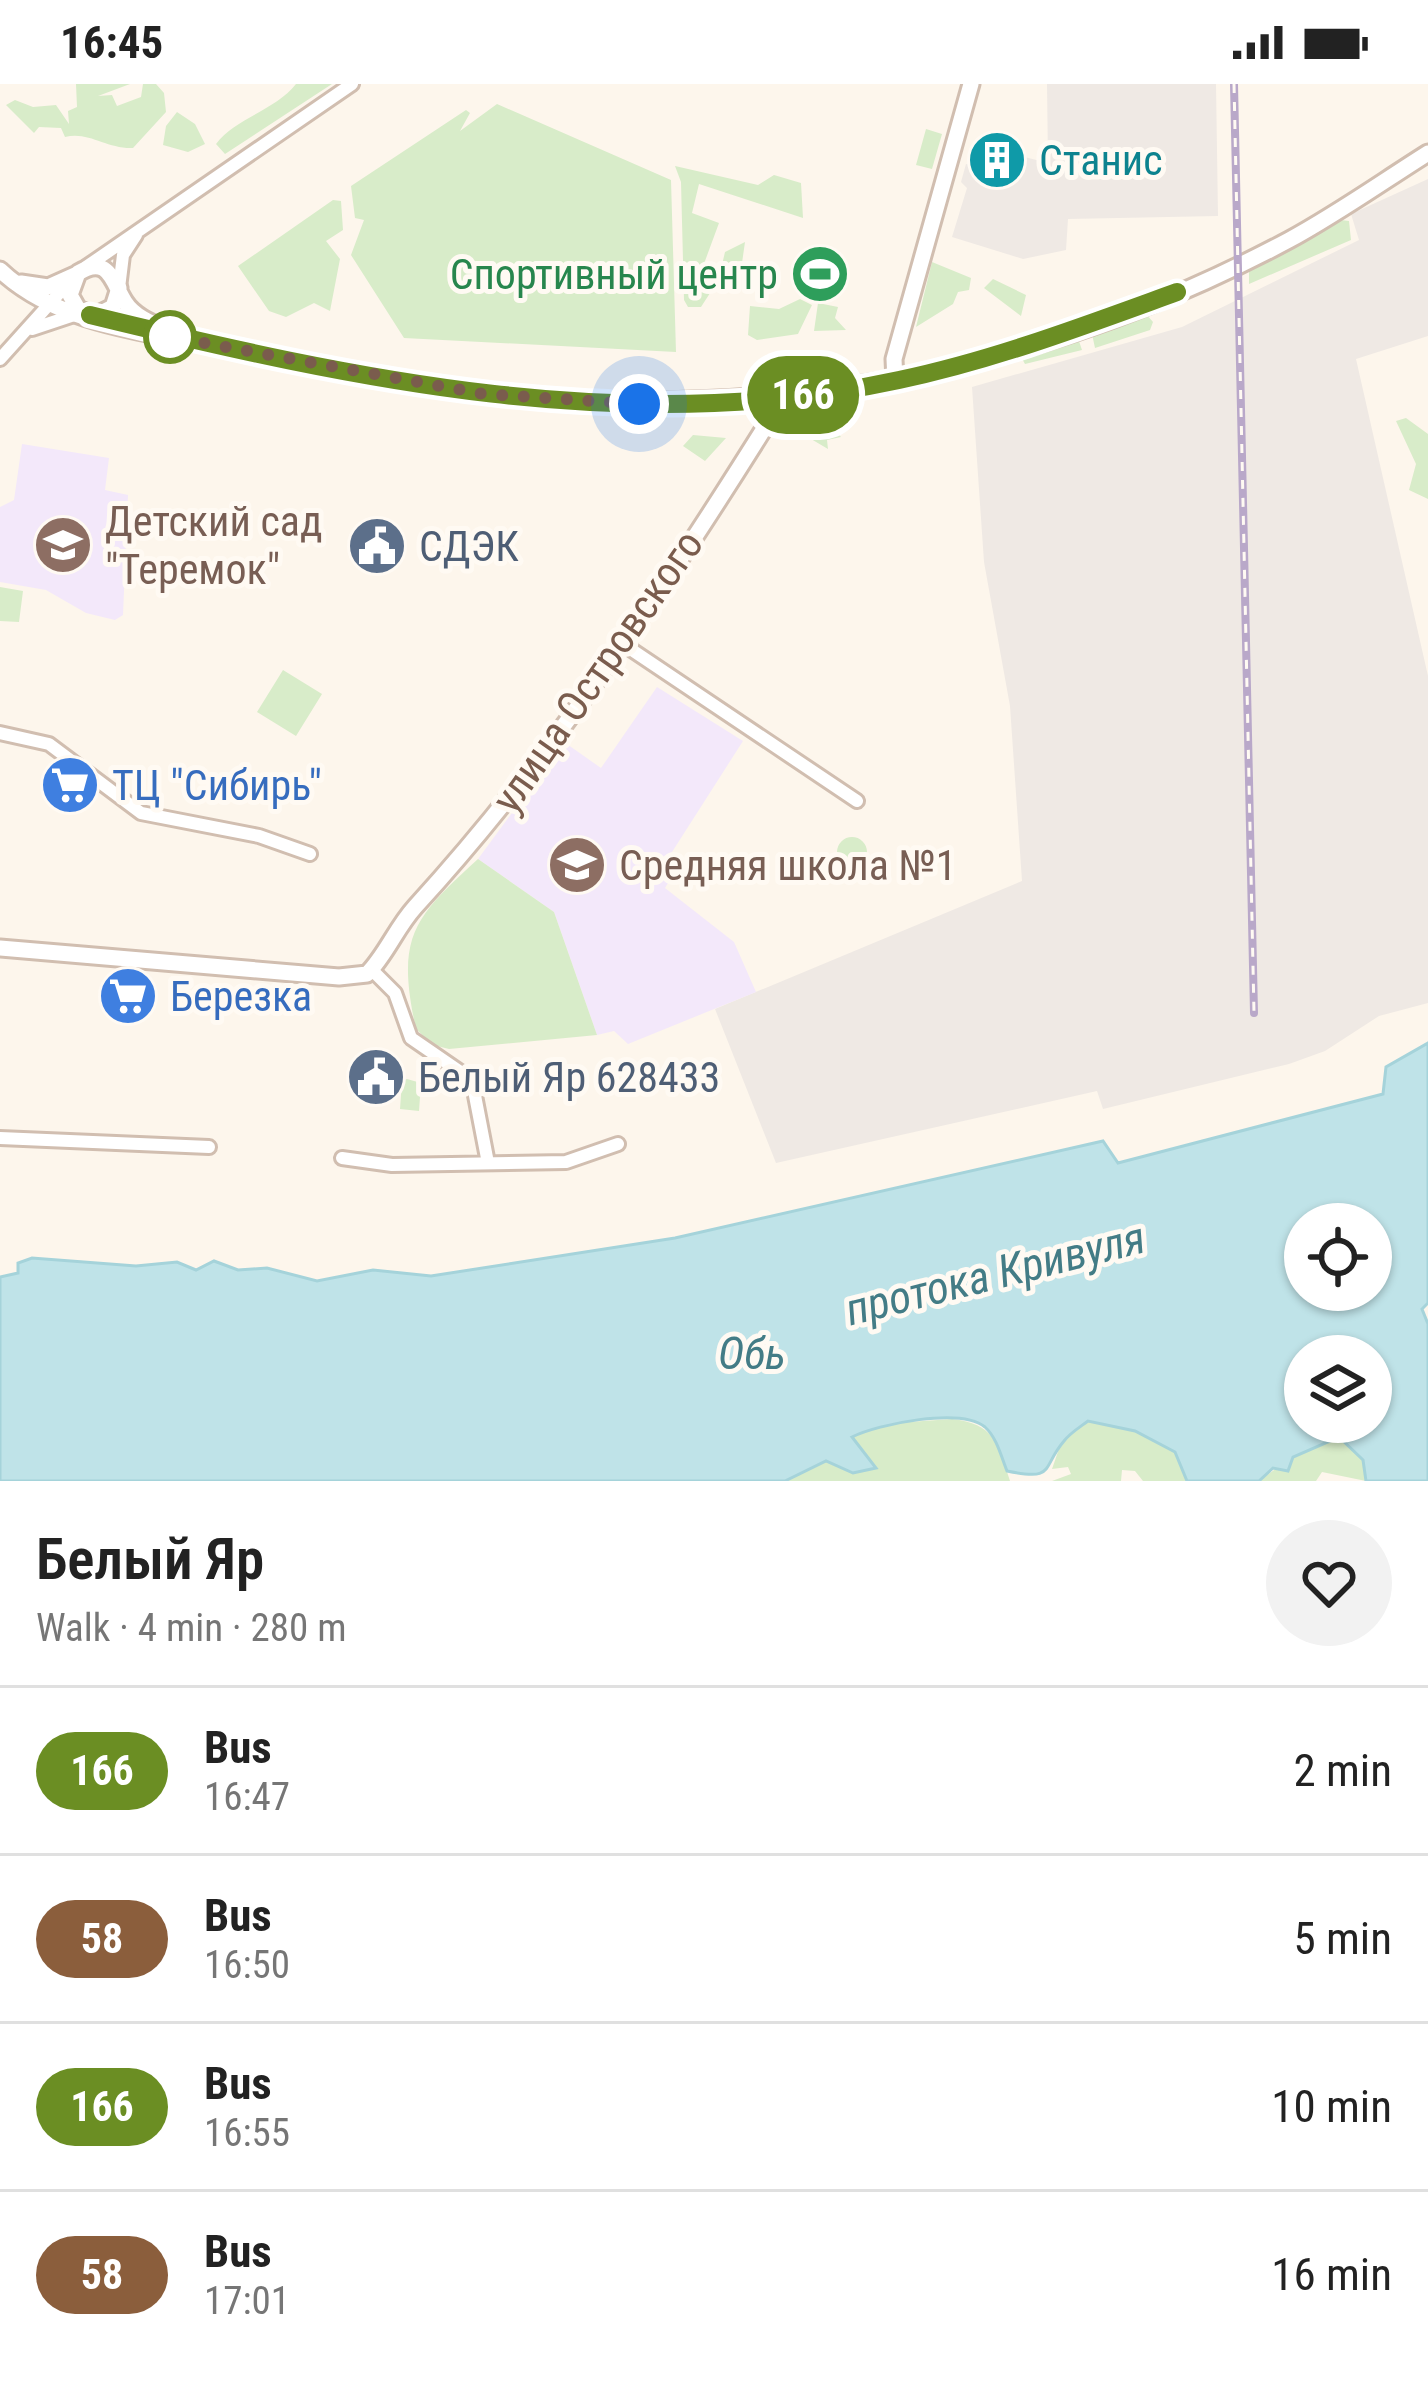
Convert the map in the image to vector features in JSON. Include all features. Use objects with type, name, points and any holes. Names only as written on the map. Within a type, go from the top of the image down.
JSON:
[{"type":"street","points":[[0,359],[78,273],[148,220],[352,84]]},
{"type":"street","points":[[895,381],[894,359],[971,84]]},
{"type":"street","points":[[4,274],[46,305],[199,341],[484,394],[639,404],[777,398],[895,381],[962,365],[1177,292],[1288,240],[1428,153]]},
{"type":"street","points":[[20,335],[51,319],[113,307],[123,255],[148,220]]},
{"type":"street","points":[[4,274],[40,288],[78,273],[105,269],[136,314],[199,341]]},
{"type":"street","points":[[78,273],[71,299],[90,315]]},
{"type":"street","name":"улица Островского","points":[[372,970],[396,931],[519,787],[763,430],[777,398]]},
{"type":"street","points":[[620,641],[856,801]]},
{"type":"street","points":[[0,733],[49,744],[141,813],[259,836],[310,854]]},
{"type":"street","points":[[0,948],[339,977],[372,970],[395,993],[411,1038],[462,1069],[475,1090],[488,1163]]},
{"type":"street","points":[[0,1138],[209,1147]]},
{"type":"street","points":[[342,1158],[392,1166],[566,1162],[618,1144]]},
{"type":"shaded area","points":[[1047,84],[1216,84],[1218,216],[1068,219],[1066,250],[1023,259],[952,237],[967,188],[961,182],[966,164],[977,166],[979,145],[1048,163]]},
{"type":"shaded area","points":[[1428,179],[1428,336],[1356,359],[1428,676],[1428,1003],[1379,1016],[1325,1051],[1289,1064],[1103,1109],[1097,1091],[776,1163],[715,1009],[1022,881],[1010,706],[984,562],[972,387],[1182,327],[1359,240],[1351,214]]},
{"type":"shaded area","name":"Детский сад \"Теремок\"","points":[[22,444],[109,458],[105,490],[128,495],[123,615],[115,620],[86,613],[46,590],[0,582],[0,507],[14,500]]},
{"type":"shaded area","name":"Средняя школа №1","points":[[657,687],[743,741],[665,863],[676,870],[665,888],[734,942],[756,992],[628,1044],[614,1031],[597,1035],[554,912],[478,859],[564,742],[601,768]]},
{"type":"green space","points":[[76,84],[130,84],[98,96],[112,95],[117,106],[141,97],[143,84],[156,84],[164,93],[166,112],[133,148],[82,136],[65,137],[61,128],[39,127],[34,133],[6,105],[15,100],[33,107],[56,105],[69,124],[68,111],[77,107]]},
{"type":"green space","points":[[296,84],[332,84],[225,154],[216,144],[278,101]]},
{"type":"green space","points":[[497,104],[671,180],[676,352],[404,338],[351,255],[364,220],[355,218],[351,186],[466,110],[470,113],[460,131]]},
{"type":"green space","points":[[177,112],[195,124],[205,144],[188,152],[163,145],[166,126]]},
{"type":"green space","points":[[926,129],[942,134],[932,169],[916,165]]},
{"type":"green space","points":[[675,166],[758,185],[774,175],[801,183],[803,218],[699,184],[692,213],[719,223],[705,261],[712,290],[701,307],[688,307],[684,300],[681,182]]},
{"type":"green space","points":[[333,200],[341,201],[343,230],[326,241],[340,259],[330,311],[314,303],[286,317],[269,311],[238,266]]},
{"type":"green space","points":[[1341,220],[1349,221],[1351,240],[1249,284],[1249,268]]},
{"type":"green space","points":[[745,242],[739,284],[732,291],[721,269],[725,252]]},
{"type":"green space","points":[[932,262],[971,278],[969,290],[958,292],[953,304],[916,327]]},
{"type":"green space","points":[[993,279],[1026,295],[1021,316],[984,288]]},
{"type":"green space","points":[[800,299],[812,305],[798,334],[757,340],[748,335],[750,306],[779,309]]},
{"type":"green space","points":[[818,303],[838,307],[835,318],[846,330],[814,331]]},
{"type":"green space","points":[[1147,315],[1153,322],[1150,330],[1095,348],[1092,334]]},
{"type":"green space","points":[[1079,341],[1082,350],[1025,364],[1021,357]]},
{"type":"green space","points":[[1406,418],[1428,434],[1428,499],[1409,490],[1416,464],[1396,421]]},
{"type":"green space","points":[[825,419],[841,437],[827,440],[828,449],[794,429],[809,420]]},
{"type":"green space","points":[[693,435],[726,438],[705,461],[683,446]]},
{"type":"green space","points":[[0,587],[23,591],[19,622],[0,621]]},
{"type":"green space","points":[[283,670],[322,694],[296,736],[257,712]]},
{"type":"green space","points":[[852,837],[867,852],[852,867],[837,852]]},
{"type":"green space","points":[[478,859],[554,912],[597,1035],[449,1049],[433,1045],[416,1029],[408,971],[416,930],[425,913]]},
{"type":"green space","points":[[402,1081],[421,1083],[419,1111],[400,1109]]},
{"type":"green space","points":[[952,1419],[977,1425],[992,1437],[1010,1481],[785,1481],[826,1461],[853,1473],[875,1466],[852,1437],[880,1424]]},
{"type":"green space","points":[[1087,1421],[1135,1431],[1175,1452],[1187,1481],[1143,1481],[1135,1471],[1122,1470],[1121,1481],[1052,1481],[1071,1474],[1068,1467],[1052,1469],[1061,1443]]},
{"type":"green space","points":[[1325,1443],[1345,1443],[1363,1460],[1366,1481],[1322,1472],[1316,1481],[1259,1481],[1292,1457]]},
{"type":"water","name":"Обь","points":[[1428,1043],[1428,1303],[1422,1309],[1428,1324],[1428,1481],[1366,1481],[1363,1460],[1345,1443],[1392,1443],[1392,1335],[1284,1335],[1284,1443],[1325,1443],[1293,1457],[1288,1471],[1273,1468],[1259,1481],[1187,1481],[1175,1452],[1135,1431],[1088,1421],[1066,1438],[1041,1473],[1007,1471],[985,1427],[958,1418],[939,1418],[880,1427],[852,1437],[876,1468],[853,1473],[826,1461],[785,1481],[0,1481],[0,1277],[18,1273],[18,1263],[32,1258],[136,1266],[177,1262],[196,1270],[214,1261],[238,1270],[267,1268],[317,1281],[373,1270],[431,1276],[675,1238],[1103,1141],[1118,1163],[1383,1094],[1386,1067]]},
{"type":"railway","points":[[1234,84],[1254,1013]]},
{"type":"bus line","name":"166","points":[[90,315],[152,334],[418,385],[484,394],[670,404],[796,396],[895,381],[962,365],[1177,292]]},
{"type":"place","name":"Станис","points":[[997,160]]},
{"type":"place","name":"Спортивный центр","points":[[820,274]]},
{"type":"place","name":"Детский сад \"Теремок\"","points":[[63,545]]},
{"type":"place","name":"СДЭК","points":[[377,546]]},
{"type":"place","name":"ТЦ \"Сибирь\"","points":[[70,785]]},
{"type":"place","name":"Средняя школа №1","points":[[577,865]]},
{"type":"place","name":"Березка","points":[[128,996]]},
{"type":"place","name":"Белый Яр 628433","points":[[376,1077]]},
{"type":"route","points":[[170,337],[166,336],[418,385],[639,404]]},
{"type":"water label","name":"протока Кривуля","points":[[995,1273]]}]
